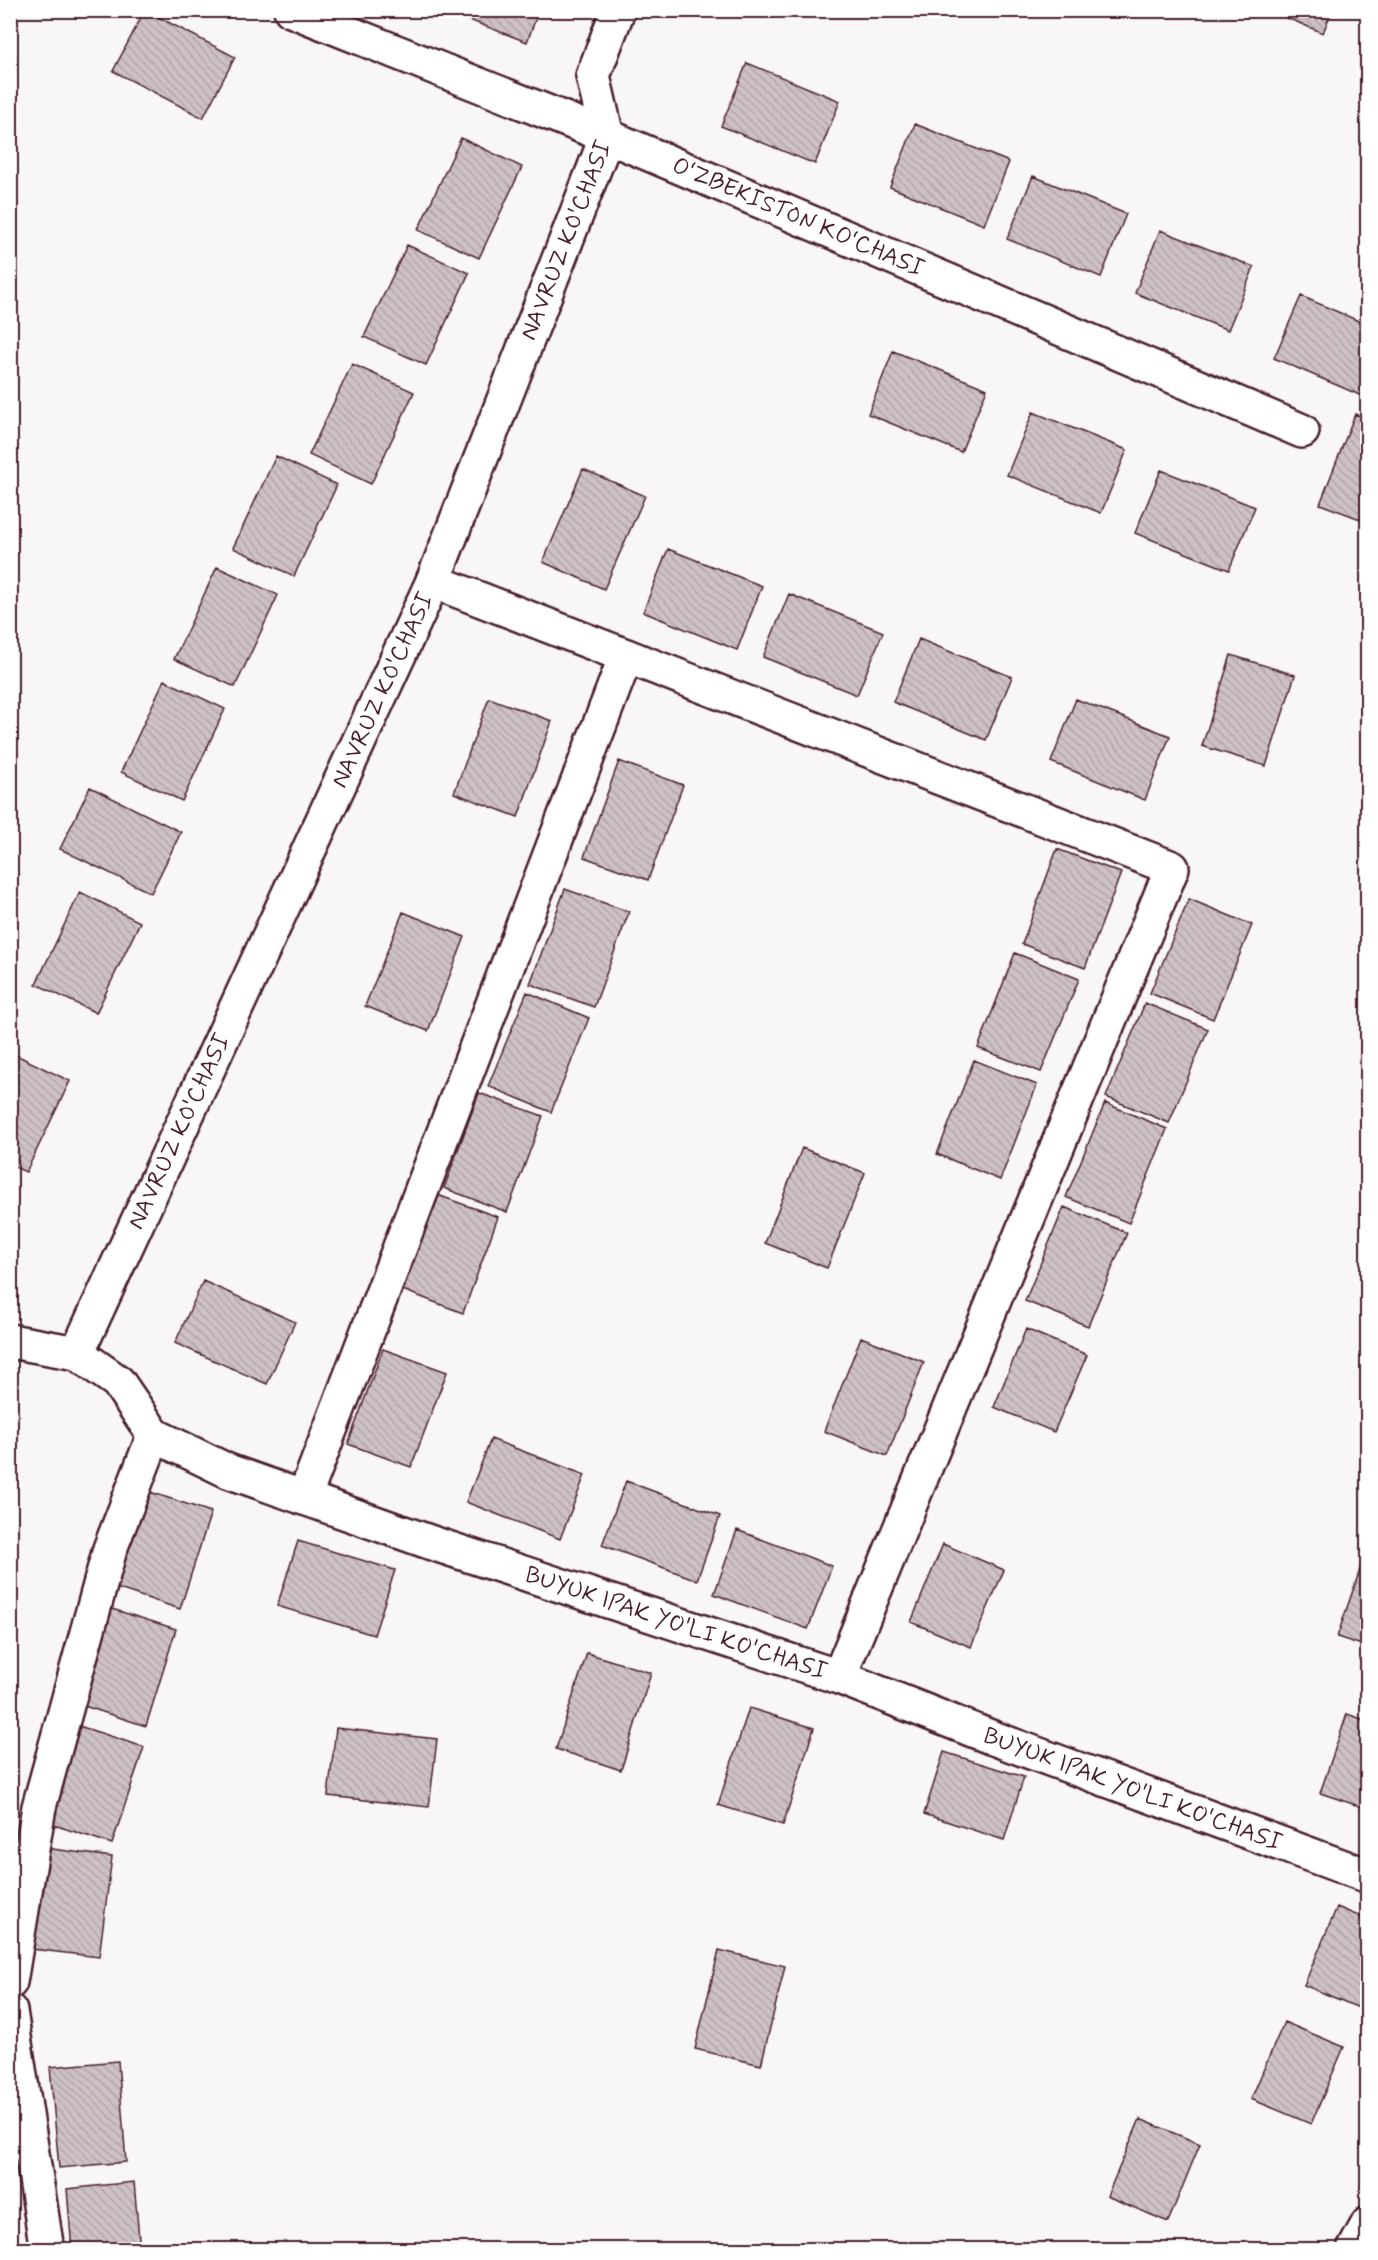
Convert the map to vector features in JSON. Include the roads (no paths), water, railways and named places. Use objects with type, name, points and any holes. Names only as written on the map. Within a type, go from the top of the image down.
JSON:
[{"type":"street","name":"O‘ZBEKISTON KO‘CHASI","points":[[291,10],[607,136],[1302,431]]},
{"type":"street","name":"NAVRUZ KO'CHASI","points":[[77,1353],[433,581],[607,136],[593,76],[618,10]]},
{"type":"street","points":[[433,581],[1172,868],[839,1677]]},
{"type":"street","points":[[304,1498],[626,656]]},
{"type":"street","name":"BUYUK IPAK YO'LI KO'CHASI","points":[[10,1341],[77,1353],[118,1382],[154,1435],[228,1471],[432,1544],[839,1677],[993,1738],[1368,1876]]},
{"type":"street","points":[[10,1982],[39,1806],[110,1549],[154,1435]]},
{"type":"street","points":[[10,2012],[47,2250]]},
{"type":"street","points":[[1354,2250],[1368,2224]]}]
